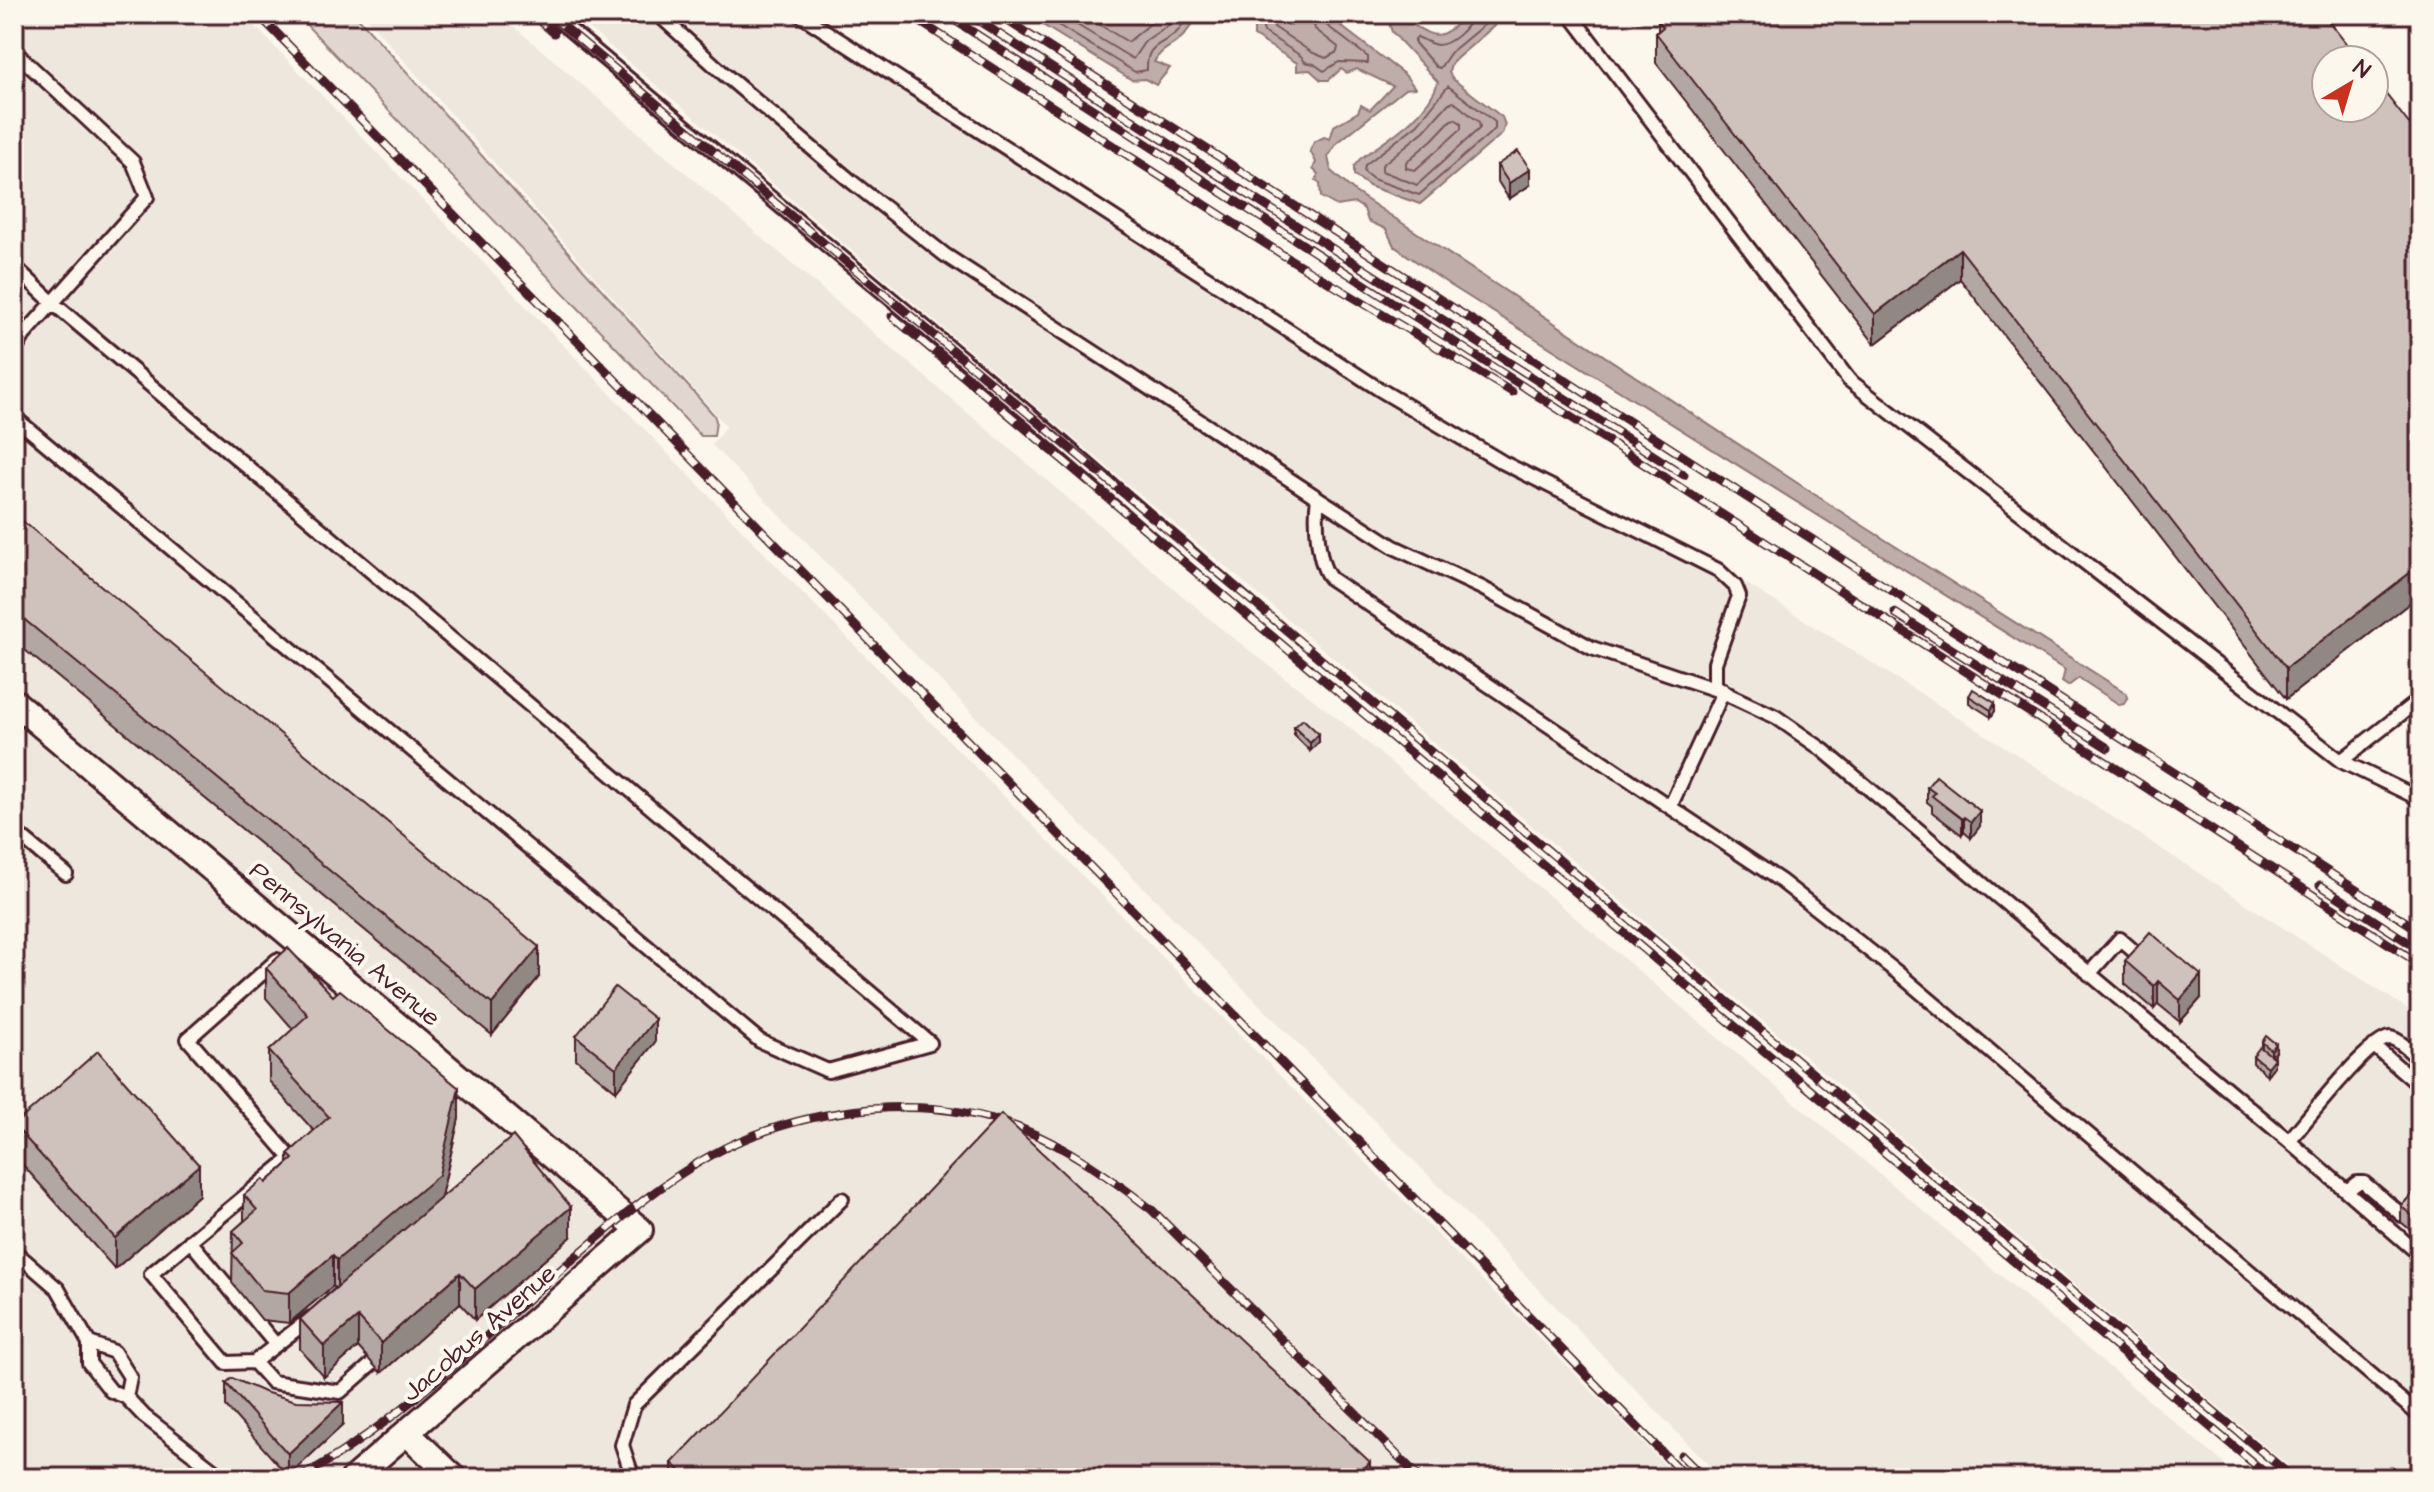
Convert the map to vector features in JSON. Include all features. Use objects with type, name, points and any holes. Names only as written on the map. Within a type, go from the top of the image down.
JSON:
[{"type":"street","name":"Pennsylvania Avenue","points":[[14,702],[296,940],[513,1132],[640,1230]]},
{"type":"street","name":"Jacobus Avenue","points":[[354,1478],[640,1230]]},
{"type":"street","points":[[407,1433],[454,1478]]},
{"type":"lane","points":[[551,14],[1031,416],[1281,632],[2285,1478]]},
{"type":"lane","points":[[658,14],[735,84],[933,246],[1394,547],[1482,588],[1592,648],[1723,692],[1776,717],[1823,750],[2289,1141],[2420,1255]]},
{"type":"lane","points":[[799,14],[1414,411],[1502,462],[1718,570],[1735,586],[1739,596],[1714,668],[1715,685],[1723,692]]},
{"type":"lane","points":[[1569,14],[1849,380],[2341,761],[2420,799]]},
{"type":"lane","points":[[14,51],[133,162],[147,197],[24,335],[14,352]]},
{"type":"lane","points":[[14,266],[53,303],[930,1043],[828,1071],[760,1041],[14,417]]},
{"type":"lane","points":[[1318,498],[1316,512],[1323,567],[1331,579],[1781,881],[1898,973],[2420,1416]]},
{"type":"lane","points":[[1670,807],[1723,692]]},
{"type":"lane","points":[[2341,761],[2420,699]]},
{"type":"lane","points":[[14,831],[66,874]]},
{"type":"lane","points":[[2089,974],[2120,939],[2145,961]]},
{"type":"lane","points":[[296,940],[188,1039],[291,1158],[151,1274],[226,1363],[254,1362],[323,1309]]},
{"type":"lane","points":[[2289,1141],[2346,1074],[2385,1039],[2394,1039],[2420,1060]]},
{"type":"lane","points":[[2374,1046],[2420,1086]]},
{"type":"lane","points":[[2347,1191],[2357,1183],[2364,1183],[2402,1215]]},
{"type":"lane","points":[[633,1478],[622,1445],[634,1405],[842,1199]]},
{"type":"lane","points":[[190,1241],[276,1345]]},
{"type":"lane","points":[[14,1251],[58,1289],[89,1343],[89,1363],[111,1391],[126,1397],[144,1416],[224,1478]]},
{"type":"lane","points":[[89,1343],[114,1352],[130,1377],[126,1397]]},
{"type":"lane","points":[[254,1362],[272,1382],[340,1392],[372,1364]]},
{"type":"shaded area","points":[[14,14],[243,14],[799,589],[1678,1478],[14,1478]]},
{"type":"shaded area","points":[[296,14],[355,14],[714,415],[714,436],[701,436]]},
{"type":"shaded area","points":[[363,14],[499,14],[1218,626],[1350,728],[2241,1478],[1721,1478],[712,445],[726,426]]},
{"type":"shaded area","points":[[572,14],[807,14],[1487,450],[1699,554],[2008,749],[2420,1017],[2420,1478],[2303,1478]]},
{"type":"water","points":[[1025,14],[1202,14],[1154,62],[1170,68],[1156,85],[1145,79],[1132,80]]},
{"type":"water","points":[[1249,14],[1329,14],[1405,75],[1415,88],[1405,89],[1337,143],[1328,157],[1331,171],[1355,192],[1843,513],[2126,693],[2128,697],[2124,704],[2120,705],[2079,678],[2068,686],[2062,682],[2065,670],[1450,285],[1394,246],[1386,229],[1368,221],[1364,209],[1355,203],[1337,206],[1321,197],[1320,184],[1316,180],[1318,174],[1313,169],[1316,162],[1310,151],[1314,142],[1324,137],[1330,139],[1334,126],[1358,112],[1361,105],[1370,110],[1393,86],[1357,69],[1347,73],[1341,69],[1329,80],[1321,80],[1310,70],[1297,71],[1297,63],[1254,36],[1254,21]]},
{"type":"water","points":[[1467,14],[1508,14],[1451,64],[1449,73],[1502,117],[1505,125],[1502,134],[1420,204],[1369,186],[1354,175],[1354,166],[1416,116],[1438,82],[1392,32],[1389,23],[1396,16],[1426,32],[1440,34]]},
{"type":"building","points":[[1666,14],[2323,14],[2346,44],[2310,44],[2310,124],[2390,124],[2390,100],[2420,138],[2420,565],[2286,668],[1960,249],[1875,314],[1656,33],[1663,27],[1658,20]]},
{"type":"building","points":[[1518,151],[1530,169],[1509,183],[1497,165]]},
{"type":"building","points":[[14,514],[539,947],[492,1004],[14,611]]},
{"type":"building","points":[[1973,689],[1995,703],[1991,710],[1969,696]]},
{"type":"building","points":[[1303,719],[1319,734],[1310,743],[1294,727]]},
{"type":"building","points":[[1936,776],[1980,811],[1971,822],[1964,817],[1962,819],[1932,796],[1935,793],[1927,787]]},
{"type":"building","points":[[2150,932],[2201,975],[2180,1000],[2158,981],[2154,986],[2125,961]]},
{"type":"building","points":[[288,948],[333,996],[340,990],[459,1088],[439,1175],[337,1260],[333,1255],[289,1293],[262,1290],[232,1253],[243,1243],[233,1231],[257,1210],[244,1195],[263,1179],[266,1183],[293,1159],[288,1154],[329,1117],[269,1051],[308,1015],[266,968]]},
{"type":"building","points":[[615,987],[655,1019],[616,1068],[576,1036]]},
{"type":"building","points":[[2266,1036],[2276,1044],[2271,1050],[2262,1042]]},
{"type":"building","points":[[2260,1047],[2274,1058],[2267,1067],[2253,1056]]},
{"type":"building","points":[[98,1051],[199,1165],[115,1238],[14,1125]]},
{"type":"building","points":[[1001,1114],[1370,1462],[1355,1478],[688,1478],[672,1463]]},
{"type":"building","points":[[513,1136],[571,1207],[475,1289],[460,1273],[381,1343],[358,1317],[324,1346],[300,1319]]},
{"type":"building","points":[[2413,1193],[2420,1199],[2420,1223],[2401,1206]]},
{"type":"building","points":[[232,1378],[296,1401],[343,1402],[288,1454],[226,1383]]},
{"type":"railway","points":[[258,14],[1687,1478]]},
{"type":"railway","points":[[532,14],[554,33]]},
{"type":"railway","points":[[549,14],[1133,501],[2293,1478]]},
{"type":"railway","points":[[908,14],[1283,255],[1512,392]]},
{"type":"railway","points":[[945,14],[2420,964]]},
{"type":"railway","points":[[968,14],[1684,475]]},
{"type":"railway","points":[[997,14],[2420,931]]},
{"type":"railway","points":[[892,316],[2271,1478]]},
{"type":"railway","points":[[1895,613],[2108,748]]},
{"type":"railway","points":[[2320,885],[2420,950]]},
{"type":"railway","points":[[299,1478],[373,1431],[408,1404],[611,1227],[691,1167],[735,1143],[801,1120],[870,1109],[913,1108],[952,1110],[1022,1129],[1086,1162],[1118,1185],[1152,1210],[1420,1478]]},
{"type":"railway","points":[[1681,1455],[1704,1478]]}]
